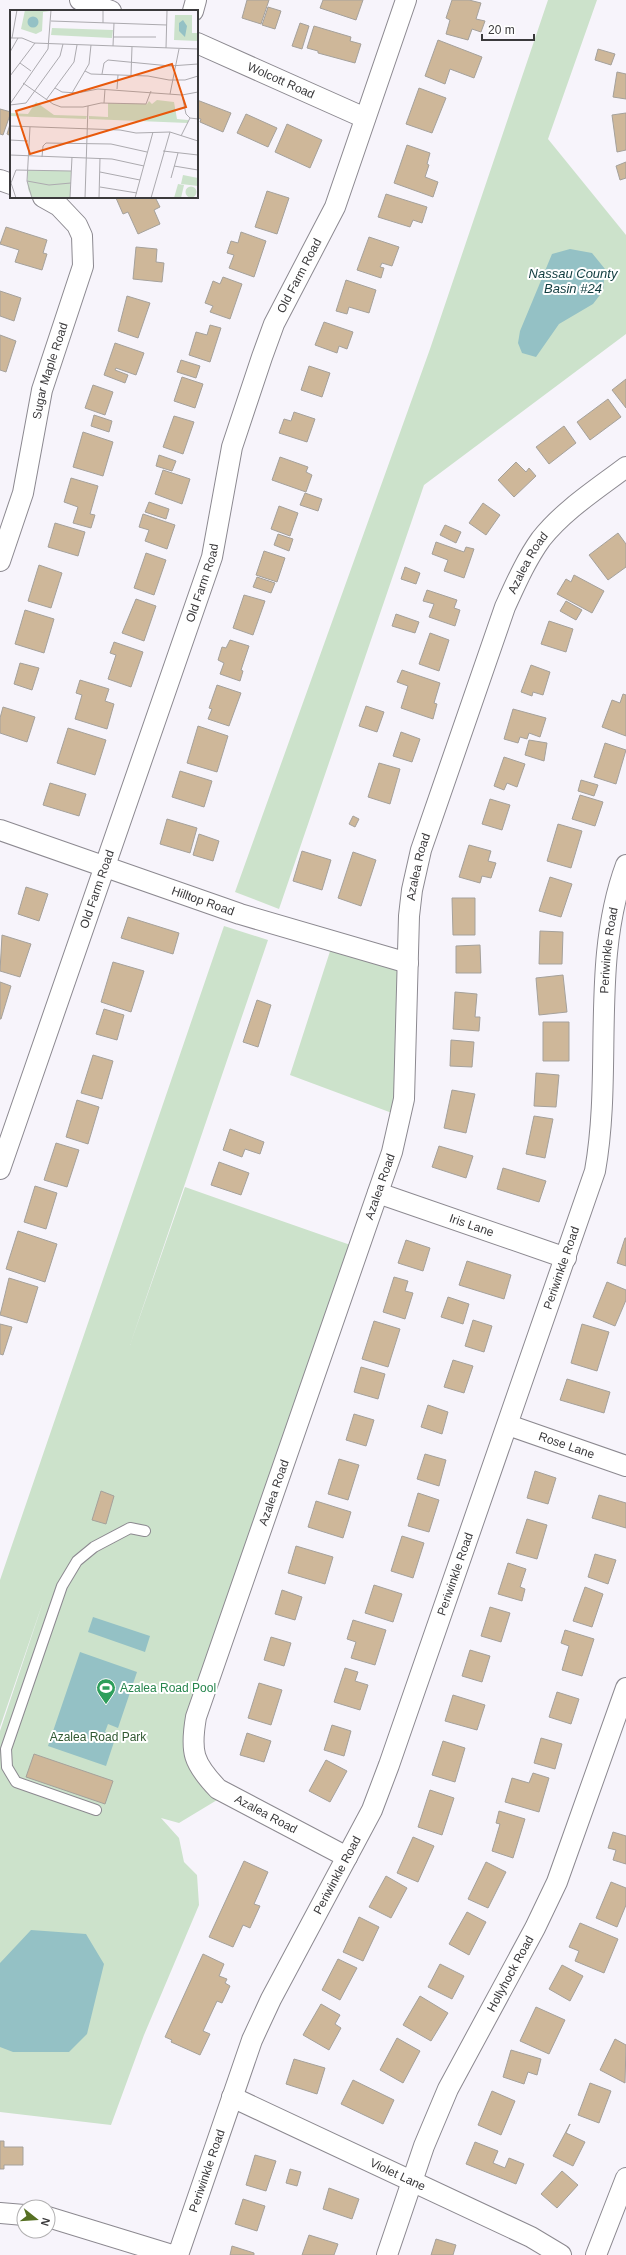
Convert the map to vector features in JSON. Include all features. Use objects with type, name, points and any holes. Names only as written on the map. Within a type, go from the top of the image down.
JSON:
[{"type":"street","points":[[80,0],[108,10]]},
{"type":"street","points":[[192,10],[196,0]]},
{"type":"street","name":"Old Farm Road","points":[[0,1168],[212,557],[232,447],[262,357],[274,324],[335,207],[406,0]]},
{"type":"street","name":"Wolcott Road","points":[[198,43],[365,118]]},
{"type":"street","points":[[0,180],[10,184]]},
{"type":"street","name":"Sugar Maple Road","points":[[0,562],[23,494],[42,390],[83,266],[82,236],[77,225],[59,206],[45,198]]},
{"type":"street","name":"Azalea Road","points":[[347,1857],[218,1789],[202,1772],[197,1763],[193,1747],[196,1717],[392,1152],[404,1098],[410,910],[422,850],[505,607],[520,572],[542,539],[568,511],[626,467]]},
{"type":"street","name":"Hilltop Road","points":[[0,830],[240,914],[408,963]]},
{"type":"street","name":"Periwinkle Road","points":[[178,2255],[252,2040],[271,1999],[372,1810],[566,1258],[594,1171],[600,1140],[603,1101],[605,969],[610,920],[626,865]]},
{"type":"street","name":"Iris Lane","points":[[378,1193],[566,1258]]},
{"type":"street","name":"Rose Lane","points":[[508,1425],[626,1466]]},
{"type":"street","name":"Hollyhock Road","points":[[387,2255],[424,2146],[448,2089],[535,1928],[557,1882],[626,1688]]},
{"type":"street","name":"Violet Lane","points":[[232,2097],[532,2237],[561,2255]]},
{"type":"street","points":[[596,2255],[626,2178]]},
{"type":"street","points":[[0,2213],[16,2214]]},
{"type":"street","points":[[56,2219],[172,2255]]},
{"type":"lane","points":[[96,1810],[16,1782],[7,1767],[6,1749],[62,1586],[77,1561],[94,1547],[130,1528],[145,1531]]},
{"type":"green space","points":[[548,0],[597,0],[548,139],[626,235],[626,334],[424,485],[279,909],[235,892],[430,349]]},
{"type":"green space","name":"Azalea Road Park","points":[[224,926],[268,940],[130,1345],[185,1187],[359,1248],[193,1735],[227,1794],[179,1823],[161,1818],[179,1838],[184,1862],[197,1875],[199,1905],[144,2035],[111,2125],[0,2112],[0,1731],[44,1599],[0,1727],[0,1580]]},
{"type":"green space","points":[[333,942],[408,963],[400,1116],[290,1075]]},
{"type":"water","name":"Nassau County Basin #24","points":[[570,249],[592,253],[605,269],[603,291],[593,304],[559,324],[536,357],[522,353],[518,343],[520,331],[552,254]]},
{"type":"water","points":[[93,1617],[150,1636],[145,1652],[88,1632]]},
{"type":"water","points":[[80,1652],[137,1672],[118,1728],[108,1724],[105,1732],[116,1736],[106,1766],[48,1746]]},
{"type":"water","points":[[31,1930],[86,1934],[104,1964],[87,2034],[69,2052],[13,2052],[0,2047],[0,1963]]},
{"type":"building","points":[[247,0],[269,0],[261,24],[242,18]]},
{"type":"building","points":[[323,0],[363,0],[356,20],[320,8]]},
{"type":"building","points":[[452,0],[469,0],[481,3],[476,19],[485,21],[481,32],[472,29],[468,40],[446,34],[450,20],[446,18]]},
{"type":"building","points":[[268,7],[281,11],[275,29],[262,25]]},
{"type":"building","points":[[300,23],[309,26],[302,49],[292,46]]},
{"type":"building","points":[[314,26],[351,37],[350,41],[361,44],[355,63],[318,53],[318,51],[307,48]]},
{"type":"building","points":[[438,40],[482,57],[474,78],[450,69],[445,84],[425,76]]},
{"type":"building","points":[[598,49],[615,54],[611,65],[595,60]]},
{"type":"building","points":[[617,72],[626,74],[626,99],[613,97]]},
{"type":"building","points":[[419,88],[446,98],[432,133],[406,124]]},
{"type":"building","points":[[198,100],[231,113],[223,132],[200,122],[201,119],[198,118]]},
{"type":"building","points":[[0,109],[10,112],[10,115],[3,135],[0,134]]},
{"type":"building","points":[[626,113],[626,150],[617,152],[612,115]]},
{"type":"building","points":[[246,114],[277,128],[268,147],[237,133]]},
{"type":"building","points":[[10,124],[10,136],[7,134]]},
{"type":"building","points":[[287,124],[322,140],[310,168],[275,152]]},
{"type":"building","points":[[407,145],[430,153],[427,164],[429,165],[425,177],[438,182],[433,197],[394,183]]},
{"type":"building","points":[[626,162],[626,178],[620,180],[616,166]]},
{"type":"building","points":[[267,191],[289,198],[277,234],[255,227]]},
{"type":"building","points":[[386,194],[427,207],[422,223],[413,220],[410,227],[378,217]]},
{"type":"building","points":[[116,198],[156,198],[160,207],[154,210],[160,224],[138,234],[128,212],[123,214]]},
{"type":"building","points":[[6,227],[47,240],[43,253],[47,254],[42,270],[15,262],[19,250],[0,244]]},
{"type":"building","points":[[241,232],[266,241],[254,277],[229,268],[234,255],[227,253],[231,241],[238,243]]},
{"type":"building","points":[[369,237],[399,247],[392,266],[382,263],[380,267],[384,268],[381,278],[357,270]]},
{"type":"building","points":[[136,247],[157,249],[156,262],[164,263],[162,282],[133,279]]},
{"type":"building","points":[[223,277],[242,284],[230,319],[210,312],[213,306],[205,303],[213,281],[220,284]]},
{"type":"building","points":[[346,280],[376,290],[369,313],[349,307],[347,314],[336,311]]},
{"type":"building","points":[[0,291],[21,298],[14,321],[0,316]]},
{"type":"building","points":[[127,296],[150,303],[138,338],[118,331]]},
{"type":"building","points":[[324,322],[353,332],[347,349],[339,346],[337,353],[315,345]]},
{"type":"building","points":[[210,325],[221,328],[210,362],[189,355],[196,332],[207,335]]},
{"type":"building","points":[[0,335],[16,341],[6,372],[0,370]]},
{"type":"building","points":[[115,343],[144,353],[136,375],[116,368],[115,370],[128,375],[125,383],[104,375]]},
{"type":"building","points":[[181,360],[200,366],[196,378],[177,372]]},
{"type":"building","points":[[309,366],[330,373],[322,397],[301,390]]},
{"type":"building","points":[[182,377],[203,384],[195,408],[174,401]]},
{"type":"building","points":[[626,379],[626,408],[612,390]]},
{"type":"building","points":[[93,385],[113,392],[105,415],[85,408]]},
{"type":"building","points":[[608,399],[621,417],[590,440],[577,422]]},
{"type":"building","points":[[294,412],[315,419],[307,442],[279,433],[284,419],[291,421]]},
{"type":"building","points":[[94,415],[112,421],[109,432],[91,426]]},
{"type":"building","points":[[174,416],[194,422],[183,454],[163,447]]},
{"type":"building","points":[[564,426],[576,443],[549,464],[536,447]]},
{"type":"building","points":[[83,432],[113,442],[103,476],[73,467]]},
{"type":"building","points":[[159,455],[176,461],[172,471],[156,466]]},
{"type":"building","points":[[280,457],[308,467],[306,472],[312,475],[306,492],[272,480]]},
{"type":"building","points":[[516,462],[526,472],[529,468],[536,476],[514,497],[498,480]]},
{"type":"building","points":[[163,470],[190,479],[182,504],[155,494]]},
{"type":"building","points":[[71,478],[98,486],[90,514],[95,515],[91,528],[73,523],[78,507],[64,502]]},
{"type":"building","points":[[305,493],[322,499],[318,511],[300,505]]},
{"type":"building","points":[[149,502],[169,509],[166,519],[145,512]]},
{"type":"building","points":[[483,503],[500,515],[486,535],[469,523]]},
{"type":"building","points":[[279,506],[298,513],[290,536],[271,529]]},
{"type":"building","points":[[143,514],[175,525],[167,549],[145,541],[149,530],[139,527]]},
{"type":"building","points":[[55,523],[85,532],[78,556],[48,547]]},
{"type":"building","points":[[445,525],[461,532],[456,543],[440,535]]},
{"type":"building","points":[[618,533],[626,544],[626,567],[608,580],[589,555]]},
{"type":"building","points":[[278,534],[293,539],[289,551],[274,545]]},
{"type":"building","points":[[436,542],[464,552],[466,547],[474,549],[464,578],[444,571],[448,560],[432,554]]},
{"type":"building","points":[[264,551],[285,558],[277,582],[256,575]]},
{"type":"building","points":[[146,553],[166,560],[154,595],[134,588]]},
{"type":"building","points":[[39,565],[62,573],[51,608],[28,601]]},
{"type":"building","points":[[405,567],[420,573],[416,584],[401,579]]},
{"type":"building","points":[[574,575],[604,591],[592,613],[557,594],[566,579],[571,582]]},
{"type":"building","points":[[257,577],[275,583],[271,593],[253,587]]},
{"type":"building","points":[[427,590],[457,600],[454,608],[460,610],[455,626],[429,617],[434,604],[423,601]]},
{"type":"building","points":[[244,595],[265,601],[253,635],[233,628]]},
{"type":"building","points":[[136,599],[156,606],[144,641],[122,633]]},
{"type":"building","points":[[566,601],[582,610],[576,620],[560,611]]},
{"type":"building","points":[[25,610],[54,619],[44,653],[15,644]]},
{"type":"building","points":[[396,614],[419,622],[415,633],[392,626]]},
{"type":"building","points":[[549,621],[573,629],[566,652],[541,644]]},
{"type":"building","points":[[430,633],[449,640],[439,671],[419,664]]},
{"type":"building","points":[[230,640],[249,646],[241,670],[243,671],[240,681],[220,674],[224,663],[218,660],[222,647],[226,648]]},
{"type":"building","points":[[114,642],[143,652],[131,687],[108,679],[116,655],[110,653]]},
{"type":"building","points":[[20,663],[39,668],[32,690],[14,684]]},
{"type":"building","points":[[531,665],[550,672],[543,695],[533,692],[532,696],[521,692]]},
{"type":"building","points":[[402,670],[440,683],[434,703],[437,704],[433,719],[401,708],[408,686],[397,682]]},
{"type":"building","points":[[80,680],[109,689],[105,701],[114,704],[107,729],[75,719],[82,695],[76,693]]},
{"type":"building","points":[[217,685],[241,693],[229,726],[208,719],[212,709],[209,708]]},
{"type":"building","points":[[623,694],[626,695],[626,736],[602,727],[612,700],[620,703]]},
{"type":"building","points":[[366,706],[384,712],[377,732],[359,726]]},
{"type":"building","points":[[3,707],[35,717],[27,742],[0,733],[0,718]]},
{"type":"building","points":[[513,709],[546,718],[540,737],[529,733],[527,739],[520,737],[518,743],[504,739]]},
{"type":"building","points":[[198,726],[228,736],[217,772],[187,763]]},
{"type":"building","points":[[68,728],[106,740],[95,775],[57,763]]},
{"type":"building","points":[[401,732],[420,739],[412,762],[393,756]]},
{"type":"building","points":[[529,740],[547,743],[544,761],[525,755]]},
{"type":"building","points":[[605,743],[626,750],[616,784],[594,777]]},
{"type":"building","points":[[504,757],[525,764],[517,787],[507,783],[504,790],[494,786]]},
{"type":"building","points":[[379,763],[400,769],[390,804],[368,797]]},
{"type":"building","points":[[180,771],[212,781],[204,807],[172,797]]},
{"type":"building","points":[[581,780],[598,785],[594,796],[578,791]]},
{"type":"building","points":[[50,783],[86,794],[79,816],[43,805]]},
{"type":"building","points":[[580,795],[603,802],[595,826],[572,819]]},
{"type":"building","points":[[490,799],[510,805],[502,830],[482,824]]},
{"type":"building","points":[[353,816],[359,819],[355,827],[349,824]]},
{"type":"building","points":[[167,819],[197,828],[190,853],[160,844]]},
{"type":"building","points":[[558,824],[582,831],[571,868],[547,861]]},
{"type":"building","points":[[199,834],[219,841],[213,861],[193,855]]},
{"type":"building","points":[[469,845],[491,851],[488,861],[496,863],[491,878],[482,876],[480,883],[459,877]]},
{"type":"building","points":[[302,851],[331,860],[322,890],[293,881]]},
{"type":"building","points":[[353,852],[376,860],[361,906],[338,898]]},
{"type":"building","points":[[550,877],[572,884],[561,917],[539,911]]},
{"type":"building","points":[[26,887],[48,894],[39,921],[18,914]]},
{"type":"building","points":[[452,898],[475,898],[475,935],[453,935]]},
{"type":"building","points":[[128,917],[179,933],[173,954],[121,938]]},
{"type":"building","points":[[540,931],[563,932],[562,964],[539,964]]},
{"type":"building","points":[[2,935],[31,944],[20,977],[0,971]]},
{"type":"building","points":[[480,945],[481,973],[456,973],[456,946]]},
{"type":"building","points":[[113,962],[144,971],[131,1012],[101,1002]]},
{"type":"building","points":[[563,975],[567,1012],[539,1015],[536,978]]},
{"type":"building","points":[[0,982],[11,986],[1,1019],[0,1019]]},
{"type":"building","points":[[455,992],[477,994],[475,1017],[480,1017],[479,1031],[453,1029]]},
{"type":"building","points":[[257,1000],[271,1005],[258,1047],[243,1042]]},
{"type":"building","points":[[104,1009],[124,1015],[117,1040],[96,1034]]},
{"type":"building","points":[[543,1022],[569,1022],[569,1061],[543,1061]]},
{"type":"building","points":[[451,1040],[474,1042],[472,1067],[450,1066]]},
{"type":"building","points":[[93,1055],[113,1061],[102,1099],[81,1093]]},
{"type":"building","points":[[536,1073],[559,1075],[556,1107],[534,1106]]},
{"type":"building","points":[[452,1090],[475,1094],[466,1133],[444,1128]]},
{"type":"building","points":[[77,1100],[99,1107],[88,1144],[66,1137]]},
{"type":"building","points":[[534,1116],[553,1119],[545,1158],[526,1154]]},
{"type":"building","points":[[230,1129],[264,1142],[260,1154],[245,1149],[242,1157],[223,1150]]},
{"type":"building","points":[[56,1143],[79,1150],[67,1187],[44,1180]]},
{"type":"building","points":[[439,1146],[473,1156],[466,1178],[432,1167]]},
{"type":"building","points":[[219,1162],[249,1173],[241,1195],[211,1185]]},
{"type":"building","points":[[503,1168],[546,1181],[539,1202],[497,1189]]},
{"type":"building","points":[[35,1186],[57,1193],[46,1229],[24,1222]]},
{"type":"building","points":[[18,1231],[57,1244],[45,1282],[6,1269]]},
{"type":"building","points":[[626,1238],[626,1266],[617,1263]]},
{"type":"building","points":[[406,1240],[430,1248],[423,1271],[398,1263]]},
{"type":"building","points":[[467,1261],[511,1275],[504,1299],[459,1285]]},
{"type":"building","points":[[394,1277],[408,1281],[405,1291],[413,1293],[405,1319],[383,1312]]},
{"type":"building","points":[[9,1278],[38,1287],[27,1323],[0,1315]]},
{"type":"building","points":[[607,1282],[626,1290],[626,1300],[615,1326],[593,1317]]},
{"type":"building","points":[[448,1297],[469,1304],[463,1324],[441,1317]]},
{"type":"building","points":[[473,1320],[492,1326],[484,1352],[465,1346]]},
{"type":"building","points":[[374,1321],[400,1329],[388,1367],[362,1359]]},
{"type":"building","points":[[0,1324],[12,1327],[3,1355],[0,1354]]},
{"type":"building","points":[[582,1324],[609,1332],[597,1371],[571,1363]]},
{"type":"building","points":[[453,1360],[473,1366],[464,1393],[444,1387]]},
{"type":"building","points":[[361,1367],[385,1374],[378,1399],[354,1392]]},
{"type":"building","points":[[567,1379],[610,1392],[604,1413],[560,1400]]},
{"type":"building","points":[[428,1405],[448,1412],[442,1434],[421,1427]]},
{"type":"building","points":[[354,1414],[374,1420],[366,1446],[346,1440]]},
{"type":"building","points":[[425,1454],[446,1460],[439,1486],[417,1479]]},
{"type":"building","points":[[339,1459],[359,1465],[348,1500],[328,1494]]},
{"type":"building","points":[[535,1471],[556,1478],[548,1504],[527,1498]]},
{"type":"building","points":[[101,1491],[114,1496],[106,1524],[92,1520]]},
{"type":"building","points":[[418,1493],[439,1500],[429,1532],[408,1526]]},
{"type":"building","points":[[599,1495],[626,1503],[626,1528],[592,1518]]},
{"type":"building","points":[[316,1501],[351,1512],[343,1538],[308,1527]]},
{"type":"building","points":[[527,1519],[547,1525],[537,1559],[516,1553]]},
{"type":"building","points":[[402,1536],[424,1543],[413,1578],[391,1571]]},
{"type":"building","points":[[296,1546],[333,1557],[325,1584],[288,1573]]},
{"type":"building","points":[[595,1554],[616,1560],[608,1584],[588,1577]]},
{"type":"building","points":[[508,1563],[526,1569],[520,1587],[525,1589],[522,1601],[498,1594]]},
{"type":"building","points":[[374,1585],[402,1594],[393,1622],[365,1613]]},
{"type":"building","points":[[585,1587],[603,1594],[592,1627],[573,1621]]},
{"type":"building","points":[[282,1590],[302,1597],[295,1620],[275,1614]]},
{"type":"building","points":[[490,1607],[510,1613],[501,1642],[481,1636]]},
{"type":"building","points":[[353,1620],[386,1630],[375,1665],[351,1658],[356,1642],[347,1639]]},
{"type":"building","points":[[565,1630],[594,1639],[582,1676],[562,1670],[569,1646],[561,1643]]},
{"type":"building","points":[[271,1637],[291,1643],[284,1666],[264,1660]]},
{"type":"building","points":[[470,1650],[490,1656],[482,1682],[462,1676]]},
{"type":"building","points":[[345,1668],[358,1672],[355,1681],[368,1685],[360,1710],[334,1702]]},
{"type":"building","points":[[259,1683],[282,1690],[271,1725],[248,1718]]},
{"type":"building","points":[[557,1692],[579,1699],[571,1724],[549,1717]]},
{"type":"building","points":[[453,1695],[485,1705],[477,1730],[445,1721]]},
{"type":"building","points":[[332,1725],[351,1731],[344,1756],[324,1750]]},
{"type":"building","points":[[247,1733],[271,1741],[264,1762],[240,1755]]},
{"type":"building","points":[[541,1738],[562,1744],[555,1769],[534,1763]]},
{"type":"building","points":[[443,1741],[465,1748],[455,1782],[432,1775]]},
{"type":"building","points":[[34,1754],[113,1781],[105,1804],[26,1777]]},
{"type":"building","points":[[326,1760],[347,1771],[330,1802],[309,1791]]},
{"type":"building","points":[[533,1773],[549,1778],[539,1812],[505,1802],[512,1778],[529,1783]]},
{"type":"building","points":[[430,1790],[454,1798],[442,1835],[418,1827]]},
{"type":"building","points":[[499,1811],[525,1819],[513,1858],[492,1851],[500,1824],[496,1823]]},
{"type":"building","points":[[613,1832],[626,1836],[626,1864],[613,1860],[616,1850],[608,1848]]},
{"type":"building","points":[[413,1837],[434,1846],[418,1882],[397,1873]]},
{"type":"building","points":[[244,1861],[268,1872],[254,1904],[260,1906],[250,1928],[243,1925],[233,1947],[209,1937]]},
{"type":"building","points":[[486,1862],[506,1872],[488,1908],[468,1899]]},
{"type":"building","points":[[386,1876],[407,1888],[391,1918],[369,1907]]},
{"type":"building","points":[[611,1882],[626,1888],[626,1905],[617,1927],[596,1918]]},
{"type":"building","points":[[467,1912],[486,1922],[469,1955],[449,1944]]},
{"type":"building","points":[[359,1917],[379,1927],[363,1961],[343,1952]]},
{"type":"building","points":[[580,1923],[618,1939],[604,1973],[575,1961],[579,1951],[569,1947]]},
{"type":"building","points":[[203,1954],[224,1964],[219,1976],[227,1979],[225,1983],[230,1986],[222,2003],[217,2001],[203,2031],[210,2034],[200,2055],[171,2042],[172,2040],[165,2037]]},
{"type":"building","points":[[338,1959],[357,1968],[340,2000],[322,1990]]},
{"type":"building","points":[[440,1964],[464,1976],[452,1999],[428,1987]]},
{"type":"building","points":[[562,1965],[583,1976],[570,2001],[549,1989]]},
{"type":"building","points":[[420,1996],[448,2013],[431,2041],[403,2025]]},
{"type":"building","points":[[321,2004],[340,2015],[335,2024],[341,2028],[329,2050],[303,2035]]},
{"type":"building","points":[[536,2007],[565,2020],[549,2054],[520,2041]]},
{"type":"building","points":[[397,2038],[420,2051],[403,2083],[380,2070]]},
{"type":"building","points":[[615,2039],[626,2045],[625,2083],[600,2070]]},
{"type":"building","points":[[511,2050],[541,2059],[537,2075],[528,2072],[524,2084],[503,2077]]},
{"type":"building","points":[[294,2059],[325,2068],[317,2094],[286,2084]]},
{"type":"building","points":[[353,2080],[394,2100],[383,2124],[341,2104]]},
{"type":"building","points":[[590,2083],[611,2091],[599,2123],[578,2115]]},
{"type":"building","points":[[492,2091],[515,2101],[501,2135],[478,2125]]},
{"type":"building","points":[[570,2124],[566,2133],[585,2142],[573,2166],[553,2156]]},
{"type":"building","points":[[0,2141],[4,2141],[4,2147],[23,2147],[23,2165],[4,2165],[4,2169],[0,2169]]},
{"type":"building","points":[[475,2142],[498,2151],[493,2163],[505,2168],[509,2158],[524,2164],[516,2184],[466,2164]]},
{"type":"building","points":[[255,2155],[276,2161],[266,2191],[246,2185]]},
{"type":"building","points":[[290,2169],[301,2172],[297,2186],[286,2183]]},
{"type":"building","points":[[562,2171],[578,2185],[557,2208],[541,2194]]},
{"type":"building","points":[[329,2188],[359,2199],[352,2219],[323,2209]]},
{"type":"building","points":[[243,2199],[265,2206],[257,2231],[235,2224]]},
{"type":"building","points":[[309,2235],[338,2244],[334,2255],[302,2255]]},
{"type":"building","points":[[436,2239],[456,2245],[453,2255],[431,2255]]},
{"type":"building","points":[[232,2246],[254,2253],[254,2255],[230,2255]]},
{"type":"place","name":"Azalea Road Pool","points":[[106,1705]]}]
